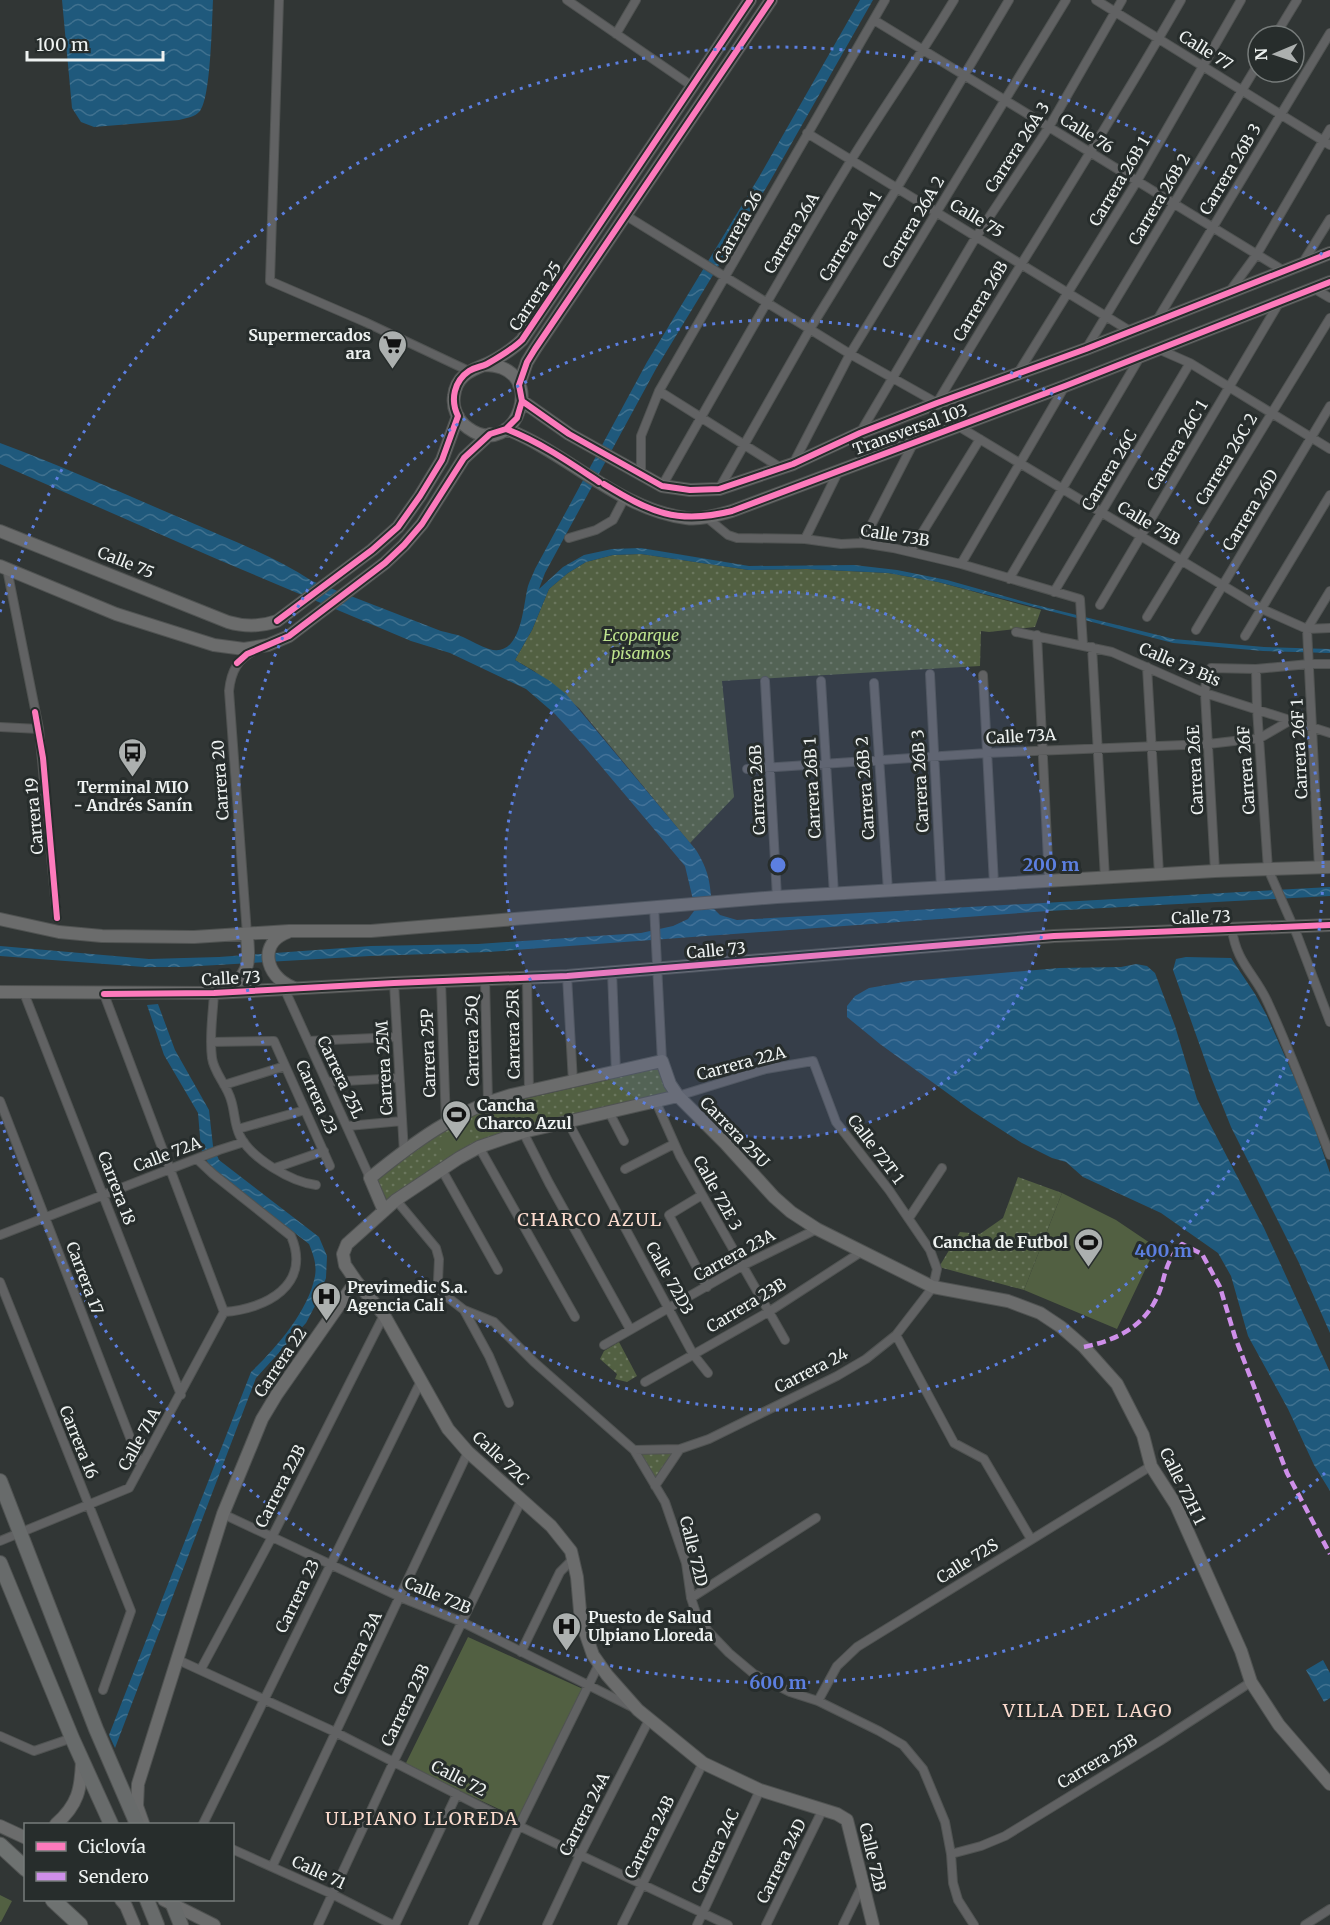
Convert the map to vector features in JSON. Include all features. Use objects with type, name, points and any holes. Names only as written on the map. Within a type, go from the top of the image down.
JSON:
[{"type":"highway","points":[[1,1846],[24,1867]]},
{"type":"highway","points":[[55,1901],[80,1925]]},
{"type":"main road","points":[[0,1481],[96,1729],[137,1823]]},
{"type":"main road","points":[[0,1563],[72,1738],[111,1823]]},
{"type":"main road","points":[[148,1901],[157,1925]]},
{"type":"main road","points":[[172,1901],[181,1925]]},
{"type":"street","points":[[279,0],[270,281],[469,371],[460,379],[455,391],[454,404],[458,416],[471,430],[490,434]]},
{"type":"street","points":[[567,0],[692,86]]},
{"type":"street","points":[[616,34],[636,0]]},
{"type":"street","name":"Carrera 25","points":[[469,371],[484,365],[522,340],[750,0]]},
{"type":"street","name":"Carrera 25","points":[[519,385],[527,362],[535,349],[771,0]]},
{"type":"street","name":"Carrera 26","points":[[641,475],[641,436],[659,391],[885,0]]},
{"type":"street","name":"Carrera 26A","points":[[662,486],[851,160],[924,51],[954,0]]},
{"type":"street","name":"Carrera 26A 1","points":[[719,489],[810,329],[1009,0]]},
{"type":"street","name":"Carrera 26A 2","points":[[787,466],[850,354],[1066,0]]},
{"type":"street","name":"Calle 77","points":[[1096,0],[1326,142]]},
{"type":"street","name":"Carrera 26A 3","points":[[860,433],[894,380],[976,237],[1049,127],[1122,0]]},
{"type":"street","name":"Carrera 26B","points":[[937,403],[1020,264],[1091,153],[1181,0]]},
{"type":"street","name":"Carrera 26B 1","points":[[1018,374],[1137,181],[1241,0]]},
{"type":"street","points":[[1282,24],[1297,0]]},
{"type":"street","name":"Calle 76","points":[[874,20],[1284,271]]},
{"type":"street","name":"Carrera 26B 3","points":[[1157,321],[1330,33]]},
{"type":"street","name":"Carrera 26B 2","points":[[1086,349],[1246,84]]},
{"type":"street","points":[[1230,292],[1257,254],[1326,142],[1330,129]]},
{"type":"street","name":"Calle 75","points":[[807,133],[1130,331]]},
{"type":"street","points":[[625,215],[850,354],[937,403]]},
{"type":"street","points":[[1302,265],[1330,219]]},
{"type":"street","name":"Transversal 103","points":[[522,402],[569,434],[662,486],[690,490],[719,489],[787,466],[860,433],[1086,349],[1330,253]]},
{"type":"street","name":"Transversal 103","points":[[506,429],[558,454],[625,497],[663,513],[688,518],[706,517],[732,511],[1065,386],[1330,282]]},
{"type":"street","points":[[1313,288],[1330,298]]},
{"type":"street","name":"Carrera 26C 1","points":[[1100,605],[1279,302]]},
{"type":"street","name":"Carrera 26C 2","points":[[1148,617],[1330,318]]},
{"type":"street","points":[[1158,349],[1190,363],[1330,449]]},
{"type":"street","points":[[1009,579],[1140,356]]},
{"type":"street","name":"Carrera 26C","points":[[1054,592],[1190,363]]},
{"type":"street","points":[[3,567],[116,614],[213,645],[244,649],[268,645],[289,636],[385,563],[422,524],[464,458],[490,434],[506,429],[518,418],[522,402],[519,385],[505,370],[484,365]]},
{"type":"street","points":[[961,564],[1065,386]]},
{"type":"street","points":[[659,391],[787,466]]},
{"type":"street","name":"Carrera 26D","points":[[1196,630],[1330,406]]},
{"type":"street","name":"Calle 75","points":[[0,531],[240,626],[258,626],[277,621],[372,550],[398,527],[420,496],[446,452],[458,416]]},
{"type":"street","name":"Calle 75B","points":[[958,426],[1262,609],[1307,629],[1330,628]]},
{"type":"street","points":[[911,551],[980,439]]},
{"type":"street","points":[[862,543],[914,442]]},
{"type":"street","points":[[811,456],[806,462],[806,470],[811,476],[818,478]]},
{"type":"street","points":[[805,539],[838,470]]},
{"type":"street","points":[[1245,636],[1330,495]]},
{"type":"street","points":[[569,538],[596,530],[613,520],[625,497]]},
{"type":"street","name":"Calle 73B","points":[[706,517],[728,535],[737,538],[805,539],[841,544],[862,543],[911,551],[1080,599],[1088,646]]},
{"type":"street","name":"Carrera 19","points":[[3,567],[39,729],[57,918]]},
{"type":"street","points":[[1307,629],[1330,591]]},
{"type":"street","name":"Carrera 26F 1","points":[[1307,629],[1325,867]]},
{"type":"street","name":"Calle 73 Bis","points":[[1016,632],[1112,652],[1205,693],[1330,733]]},
{"type":"street","points":[[1037,635],[1049,881]]},
{"type":"street","name":"Carrera 20","points":[[247,934],[229,691],[230,676],[237,663],[247,654],[268,645]]},
{"type":"street","points":[[1088,646],[1098,748],[1105,878]]},
{"type":"street","points":[[1256,669],[1309,662],[1330,664]]},
{"type":"street","points":[[1147,667],[1160,874]]},
{"type":"street","name":"Carrera 26E","points":[[1215,871],[1206,680],[1211,668],[1256,669]]},
{"type":"street","name":"Carrera 26F","points":[[1256,669],[1270,874]]},
{"type":"street","name":"Carrera 26B 3","points":[[930,674],[940,887]]},
{"type":"street","points":[[983,675],[994,884]]},
{"type":"street","name":"Carrera 26B","points":[[765,681],[777,897]]},
{"type":"street","name":"Carrera 26B 1","points":[[821,681],[834,894]]},
{"type":"street","name":"Carrera 26B 2","points":[[874,683],[888,891]]},
{"type":"street","name":"Calle 73A","points":[[747,769],[987,753],[1208,744],[1260,738],[1291,720]]},
{"type":"street","points":[[0,727],[39,729]]},
{"type":"street","points":[[0,919],[59,932],[102,936],[194,937],[289,931],[371,931],[777,897],[1215,871],[1270,874],[1325,867]]},
{"type":"street","points":[[1270,874],[1330,1022]]},
{"type":"street","name":"Carrera 25U","points":[[654,906],[662,1061],[670,1084],[678,1096],[791,1212],[817,1229],[933,1287]]},
{"type":"street","name":"Calle 73","points":[[0,992],[219,993],[286,986],[567,976],[657,965],[1054,936],[1330,925]]},
{"type":"street","points":[[1232,929],[1238,954],[1267,1000],[1330,1155]]},
{"type":"street","points":[[286,986],[273,975],[270,966],[270,946],[280,934],[289,931]]},
{"type":"street","points":[[247,934],[248,949],[243,977],[219,993],[211,1042],[212,1061],[231,1100],[238,1129],[244,1142],[252,1151],[294,1180],[315,1185]]},
{"type":"street","points":[[612,972],[616,1073]]},
{"type":"street","points":[[567,976],[573,1082]]},
{"type":"street","name":"Carrera 25R","points":[[527,978],[530,1091]]},
{"type":"street","name":"Carrera 25Q","points":[[485,979],[488,1102]]},
{"type":"street","name":"Carrera 25P","points":[[441,982],[446,1123]]},
{"type":"street","name":"Carrera 25M","points":[[394,983],[404,1152]]},
{"type":"street","name":"Carrera 25L","points":[[286,986],[308,1041],[370,1178]]},
{"type":"street","name":"Carrera 18","points":[[24,993],[181,1395]]},
{"type":"street","points":[[104,994],[224,1312],[245,1310],[270,1300],[286,1285],[298,1261],[291,1236],[213,1174],[199,1159]]},
{"type":"street","points":[[308,1041],[397,1037]]},
{"type":"street","name":"Carrera 23","points":[[211,1042],[274,1041],[330,1166]]},
{"type":"street","points":[[384,1211],[370,1178],[446,1123],[488,1102],[662,1061]]},
{"type":"street","name":"Carrera 22A","points":[[678,1096],[766,1069],[813,1061]]},
{"type":"street","name":"Calle 72T 1","points":[[813,1061],[836,1122],[909,1218],[930,1250],[937,1269],[933,1287]]},
{"type":"street","points":[[224,1085],[285,1066]]},
{"type":"street","points":[[327,1082],[399,1078]]},
{"type":"street","points":[[356,1281],[343,1260],[344,1249],[350,1240],[396,1200],[479,1147],[523,1132],[678,1096]]},
{"type":"street","name":"Carrera 17","points":[[0,1101],[141,1467]]},
{"type":"street","name":"Calle 72E 3","points":[[656,1102],[674,1144],[785,1340]]},
{"type":"street","points":[[238,1129],[305,1110]]},
{"type":"street","points":[[609,1112],[624,1141]]},
{"type":"street","points":[[348,1126],[402,1121]]},
{"type":"street","name":"Calle 72D3","points":[[568,1122],[693,1354],[708,1373]]},
{"type":"street","points":[[523,1132],[630,1329]]},
{"type":"street","name":"Calle 72A","points":[[0,1235],[244,1142]]},
{"type":"street","points":[[625,1169],[674,1144]]},
{"type":"street","points":[[479,1147],[575,1317]]},
{"type":"street","points":[[275,1168],[324,1151]]},
{"type":"street","name":"Calle 72T 1","points":[[909,1218],[942,1168]]},
{"type":"street","points":[[442,1170],[498,1270]]},
{"type":"street","points":[[702,1195],[669,1215],[707,1287]]},
{"type":"street","name":"Calle 72D","points":[[396,1200],[436,1248],[440,1290],[464,1310],[494,1322],[534,1362],[634,1450],[665,1502],[686,1563],[691,1598],[697,1616],[708,1631],[754,1674],[790,1692],[818,1701],[903,1745],[923,1769],[945,1822],[953,1883],[958,1900],[974,1925]]},
{"type":"street","name":"Carrera 23A","points":[[604,1345],[742,1266],[817,1229]]},
{"type":"street","name":"Carrera 23B","points":[[645,1382],[770,1311],[861,1252]]},
{"type":"street","name":"Calle 72C","points":[[356,1281],[384,1315],[448,1429],[468,1452],[522,1499],[571,1551],[583,1622],[598,1665]]},
{"type":"street","name":"Carrera 22","points":[[143,1823],[137,1806],[138,1784],[223,1514],[262,1419],[356,1281]]},
{"type":"street","name":"Carrera 16","points":[[0,1282],[131,1611],[103,1690]]},
{"type":"street","name":"Carrera 24","points":[[634,1450],[680,1449],[727,1431],[837,1376],[866,1359],[896,1335],[933,1287]]},
{"type":"street","name":"Calle 72H 1","points":[[933,1287],[954,1293],[1008,1301],[1040,1314],[1061,1327],[1084,1347],[1117,1384],[1143,1435],[1151,1466],[1176,1505],[1241,1651],[1251,1682],[1279,1725],[1330,1784]]},
{"type":"street","points":[[464,1310],[489,1356],[509,1402]]},
{"type":"street","name":"Calle 71A","points":[[0,1541],[129,1488],[224,1312]]},
{"type":"street","name":"Carrera 22B","points":[[201,1669],[272,1537],[384,1315]]},
{"type":"street","points":[[896,1335],[954,1443],[984,1459],[1032,1539]]},
{"type":"street","name":"Carrera 23","points":[[203,1823],[421,1381]]},
{"type":"street","points":[[655,1486],[680,1449]]},
{"type":"street","name":"Carrera 23A","points":[[272,1867],[468,1452]]},
{"type":"street","name":"Calle 72S","points":[[818,1701],[837,1666],[857,1647],[1151,1466]]},
{"type":"street","name":"Carrera 23B","points":[[318,1925],[394,1761],[522,1499]]},
{"type":"street","name":"Calle 72B","points":[[223,1514],[400,1597],[462,1622],[639,1710],[703,1763],[760,1790],[823,1809],[847,1820],[852,1832],[862,1886],[873,1925]]},
{"type":"street","points":[[691,1598],[816,1518]]},
{"type":"street","points":[[521,1652],[560,1572],[573,1559]]},
{"type":"street","name":"Calle 72","points":[[177,1659],[335,1732],[519,1826],[728,1925]]},
{"type":"street","points":[[473,1925],[598,1665]]},
{"type":"street","name":"Calle 72B","points":[[598,1665],[639,1710]]},
{"type":"street","name":"Carrera 25B","points":[[951,1854],[981,1846],[1005,1836],[1251,1682]]},
{"type":"street","name":"Carrera 24A","points":[[547,1925],[650,1718]]},
{"type":"street","points":[[0,1736],[34,1751],[72,1738]]},
{"type":"street","points":[[57,1823],[74,1805],[81,1783],[82,1760]]},
{"type":"street","name":"Carrera 24B","points":[[622,1925],[703,1763]]},
{"type":"street","name":"Carrera 24C","points":[[697,1925],[760,1790]]},
{"type":"street","points":[[394,1925],[457,1794]]},
{"type":"street","name":"Carrera 24D","points":[[766,1925],[823,1809]]},
{"type":"street","points":[[0,1826],[23,1835]]},
{"type":"street","name":"Calle 71","points":[[234,1850],[394,1925]]},
{"type":"street","points":[[843,1925],[862,1886]]},
{"type":"street","points":[[122,1901],[134,1925]]},
{"type":"street","points":[[172,1901],[214,1925]]},
{"type":"street","points":[[1305,1925],[1330,1909]]},
{"type":"street","points":[[186,1911],[192,1925]]},
{"type":"green space","name":"Ecoparque pisamos","points":[[641,554],[749,570],[807,569],[888,573],[938,582],[1041,610],[1035,627],[981,631],[980,666],[722,681],[734,797],[690,843],[579,708],[534,671],[515,660],[532,630],[549,589],[568,573],[586,562],[613,555]]},
{"type":"green space","points":[[659,1068],[669,1093],[477,1142],[439,1164],[388,1202],[377,1181],[406,1157],[449,1128],[489,1107]]},
{"type":"green space","name":"Cancha Charco Azul","points":[[465,1122],[475,1141],[446,1158],[436,1140]]},
{"type":"green space","points":[[1018,1177],[1062,1193],[1024,1290],[939,1267],[960,1232],[980,1234],[1003,1218]]},
{"type":"green space","name":"Cancha de Futbol","points":[[1062,1193],[1116,1220],[1156,1247],[1117,1329],[1024,1290]]},
{"type":"green space","points":[[619,1342],[637,1376],[627,1382],[615,1379],[617,1374],[600,1359],[604,1351]]},
{"type":"green space","points":[[672,1453],[655,1478],[641,1454]]},
{"type":"green space","points":[[468,1637],[583,1689],[520,1819],[405,1765]]},
{"type":"green space","points":[[0,1895],[12,1901],[1,1922],[0,1922]]},
{"type":"water","points":[[62,0],[213,0],[209,75],[204,103],[200,111],[193,116],[179,120],[94,127],[81,122],[72,108]]},
{"type":"water","points":[[860,0],[873,0],[769,183],[657,367],[545,573],[539,589],[563,567],[584,555],[612,549],[641,548],[749,566],[854,565],[897,570],[947,580],[1032,604],[1174,639],[1264,647],[1330,649],[1330,653],[1263,651],[1173,643],[938,582],[888,573],[807,569],[749,570],[641,554],[613,555],[586,562],[568,573],[549,589],[532,630],[515,660],[550,681],[566,694],[696,850],[708,877],[712,907],[720,915],[737,920],[1330,887],[1330,896],[1048,911],[488,952],[182,967],[144,967],[0,956],[0,946],[149,959],[219,957],[371,946],[478,944],[641,933],[673,926],[688,919],[694,911],[694,904],[685,866],[584,746],[555,714],[526,689],[450,653],[411,641],[0,464],[0,443],[249,547],[312,581],[489,649],[500,650],[508,646],[515,638],[519,628],[528,586],[535,569],[647,362],[759,177]]},
{"type":"water","points":[[1186,957],[1231,958],[1267,1016],[1307,1106],[1330,1173],[1330,1333],[1299,1263],[1231,1127],[1211,1077],[1173,970],[1176,959]]},
{"type":"water","points":[[1136,964],[1147,966],[1155,973],[1175,1026],[1197,1099],[1264,1228],[1330,1372],[1330,1491],[1314,1465],[1288,1409],[1248,1336],[1231,1276],[1218,1253],[1161,1213],[1083,1177],[1066,1162],[1052,1158],[1022,1143],[972,1111],[847,1017],[847,1006],[855,996],[869,988],[910,981],[1059,968],[1121,967]]},
{"type":"water","points":[[158,1004],[175,1050],[209,1110],[213,1146],[219,1160],[319,1237],[327,1256],[326,1278],[306,1323],[256,1378],[115,1748],[109,1735],[251,1372],[271,1352],[298,1316],[306,1303],[315,1276],[314,1259],[309,1244],[210,1167],[201,1149],[198,1113],[164,1055],[147,1005]]},
{"type":"water","points":[[1323,1660],[1330,1673],[1330,1698],[1324,1702],[1306,1670]]},
{"type":"marked path","points":[[1084,1347],[1114,1338],[1141,1320],[1154,1303],[1167,1266],[1182,1244],[1202,1254],[1220,1287],[1235,1337],[1287,1473],[1330,1554]]},
{"type":"cycle path","points":[[277,621],[372,550],[398,527],[442,460],[458,416],[454,397],[460,380],[469,371],[492,361],[522,340],[750,0]]},
{"type":"cycle path","points":[[237,663],[247,654],[289,636],[385,563],[422,524],[464,458],[490,434],[506,429],[517,418],[522,401],[519,385],[527,362],[771,0]]},
{"type":"cycle path","points":[[522,401],[569,434],[662,486],[690,490],[719,489],[793,464],[860,433],[1086,349],[1330,253]]},
{"type":"cycle path","points":[[604,484],[650,509],[679,516],[695,517],[732,511],[1065,386],[1330,282]]},
{"type":"cycle path","points":[[506,429],[542,446],[599,482]]},
{"type":"cycle path","points":[[35,712],[43,758],[57,918]]},
{"type":"cycle path","points":[[104,994],[214,993],[567,976],[1054,936],[1330,925]]},
{"type":"place","name":"Supermercados ara","points":[[392,370]]},
{"type":"place","name":"Terminal MIO - Andrés Sanín","points":[[133,778]]},
{"type":"place","name":"Cancha Charco Azul","points":[[456,1140]]},
{"type":"place","name":"Cancha de Futbol","points":[[1089,1268]]},
{"type":"place","name":"Previmedic S.a. Agencia Cali","points":[[326,1322]]},
{"type":"place","name":"Puesto de Salud Ulpiano Lloreda","points":[[567,1652]]},
{"type":"district","name":"CHARCO AZUL","points":[[590,1219]]},
{"type":"district","name":"VILLA DEL LAGO","points":[[1088,1710]]},
{"type":"district","name":"ULPIANO LLOREDA","points":[[422,1818]]}]
